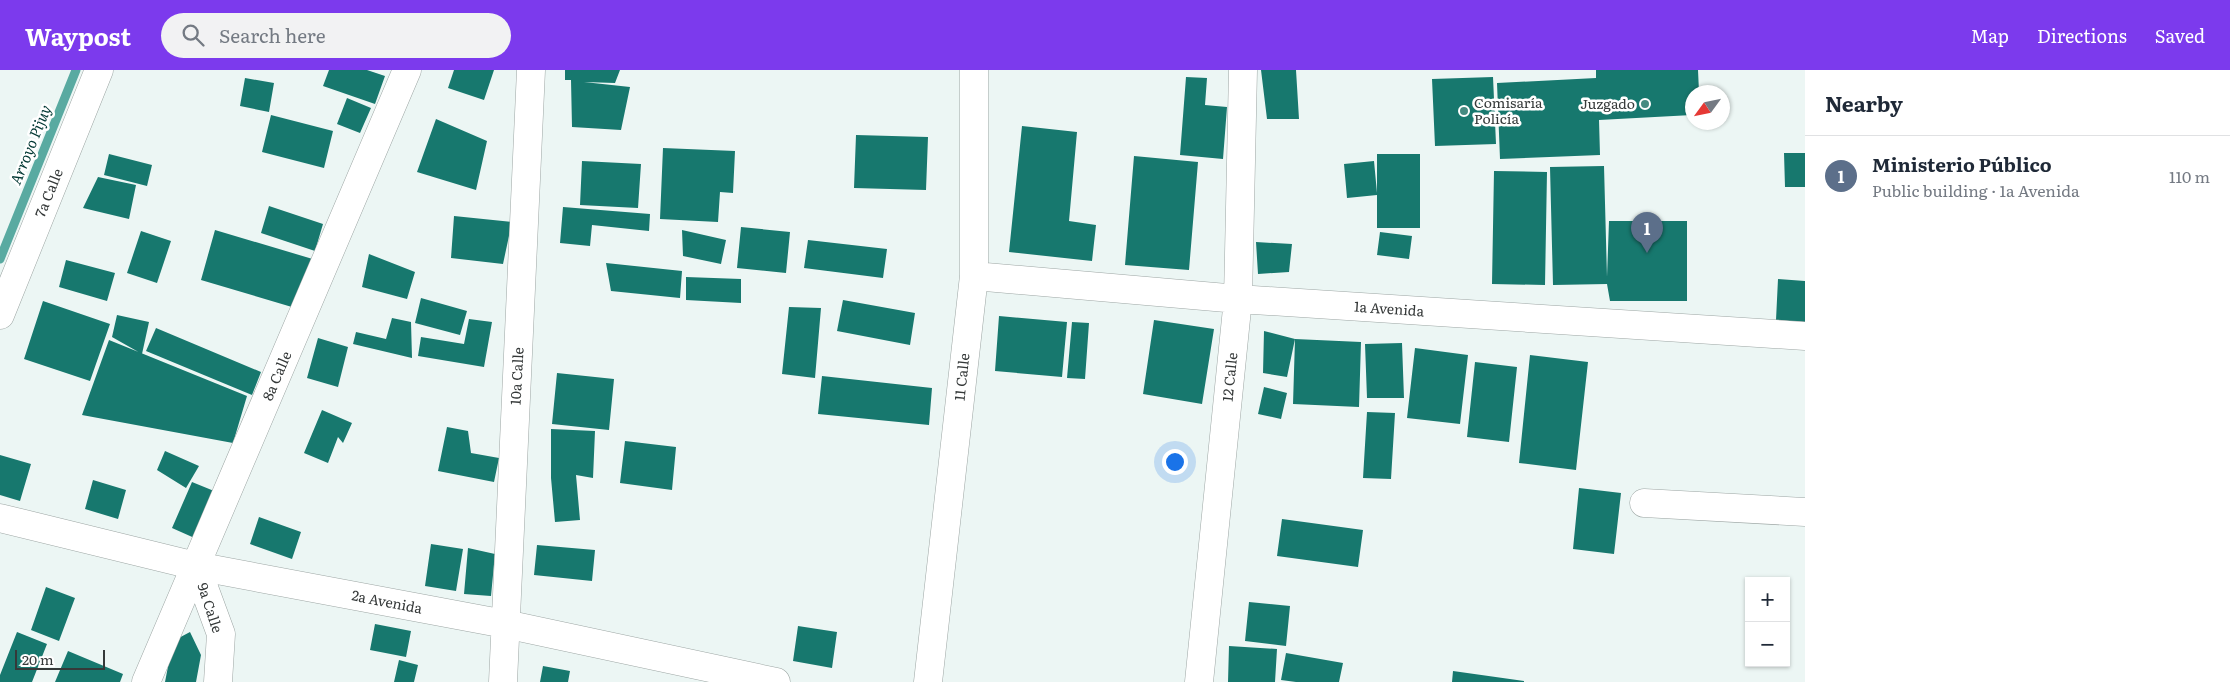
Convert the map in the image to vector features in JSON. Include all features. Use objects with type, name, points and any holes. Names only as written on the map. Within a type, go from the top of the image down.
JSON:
[{"type":"street","name":"7a Calle","points":[[0,315],[99,70]]},
{"type":"street","name":"8a Calle","points":[[146,682],[406,70]]},
{"type":"street","name":"10a Calle","points":[[502,682],[531,70]]},
{"type":"street","name":"11 Calle","points":[[928,682],[974,276],[974,70]]},
{"type":"street","name":"12 Calle","points":[[1198,682],[1238,299],[1243,70]]},
{"type":"street","name":"1a Avenida","points":[[974,276],[1238,299],[1805,336]]},
{"type":"street","points":[[1644,503],[1805,512]]},
{"type":"street","name":"2a Avenida","points":[[0,518],[196,566],[506,624],[776,682]]},
{"type":"street","name":"9a Calle","points":[[196,566],[221,634],[218,682]]},
{"type":"building","points":[[329,70],[367,70],[385,76],[375,104],[323,86]]},
{"type":"building","points":[[454,70],[494,70],[484,100],[448,88]]},
{"type":"building","points":[[565,70],[620,70],[615,83],[584,82],[630,87],[621,130],[572,127],[571,80],[565,80]]},
{"type":"building","points":[[1261,70],[1296,70],[1299,119],[1267,119]]},
{"type":"building","points":[[1596,70],[1698,70],[1699,85],[1685,85],[1685,115],[1599,120],[1600,155],[1500,159],[1497,83],[1596,78]]},
{"type":"building","points":[[1186,77],[1207,78],[1205,105],[1227,107],[1223,159],[1180,155]]},
{"type":"building","name":"Comisaría Policía","points":[[1493,77],[1496,144],[1435,146],[1432,79]]},
{"type":"building","points":[[245,78],[274,83],[269,112],[240,106]]},
{"type":"building","points":[[347,98],[371,108],[360,133],[337,124]]},
{"type":"building","points":[[271,115],[333,131],[324,168],[262,152]]},
{"type":"building","points":[[436,119],[487,141],[476,190],[417,172]]},
{"type":"building","points":[[1022,126],[1077,132],[1069,221],[1096,225],[1092,261],[1009,252]]},
{"type":"building","points":[[856,135],[928,137],[926,190],[854,188]]},
{"type":"building","points":[[663,148],[735,151],[733,193],[720,192],[718,222],[660,219]]},
{"type":"building","points":[[1784,153],[1805,153],[1805,187],[1785,187]]},
{"type":"building","points":[[109,154],[152,165],[147,186],[104,175]]},
{"type":"building","points":[[1377,154],[1420,154],[1420,228],[1377,228],[1377,195],[1347,198],[1344,164],[1374,161],[1377,193]]},
{"type":"building","points":[[1134,156],[1198,162],[1189,270],[1125,265]]},
{"type":"building","points":[[582,161],[641,164],[638,208],[580,205]]},
{"type":"building","points":[[1604,166],[1607,277],[1609,221],[1687,221],[1687,301],[1610,301],[1607,284],[1553,285],[1550,167]]},
{"type":"building","points":[[1494,171],[1547,172],[1545,285],[1492,284]]},
{"type":"building","points":[[98,177],[136,185],[129,219],[83,208]]},
{"type":"building","points":[[269,206],[323,224],[315,251],[261,233]]},
{"type":"building","points":[[563,207],[650,214],[649,231],[592,225],[590,246],[560,243]]},
{"type":"building","points":[[454,216],[512,222],[503,264],[451,258]]},
{"type":"building","points":[[741,227],[790,232],[786,273],[737,268]]},
{"type":"building","points":[[215,230],[316,260],[302,310],[201,280]]},
{"type":"building","points":[[682,230],[726,240],[721,264],[683,256]]},
{"type":"building","points":[[141,231],[171,241],[157,283],[127,273]]},
{"type":"building","points":[[1380,232],[1412,236],[1409,259],[1377,255]]},
{"type":"building","points":[[808,240],[887,249],[883,278],[804,268]]},
{"type":"building","points":[[1256,242],[1292,244],[1289,272],[1258,274]]},
{"type":"building","points":[[369,254],[415,272],[407,299],[362,287]]},
{"type":"building","points":[[66,260],[115,273],[107,301],[59,287]]},
{"type":"building","points":[[606,263],[682,271],[680,298],[611,291]]},
{"type":"building","points":[[686,277],[741,279],[741,303],[686,300]]},
{"type":"building","points":[[1778,279],[1805,281],[1805,322],[1776,320]]},
{"type":"building","points":[[421,298],[467,311],[460,335],[415,323]]},
{"type":"building","points":[[843,300],[915,313],[910,345],[837,331]]},
{"type":"building","points":[[43,301],[110,324],[90,381],[24,359]]},
{"type":"building","points":[[789,307],[821,308],[815,378],[782,374]]},
{"type":"building","points":[[117,315],[149,322],[142,354],[112,337]]},
{"type":"building","points":[[999,316],[1067,322],[1062,377],[995,371]]},
{"type":"building","points":[[392,318],[411,322],[412,358],[353,344],[356,332],[386,339]]},
{"type":"building","points":[[469,319],[492,322],[484,367],[418,356],[421,337],[464,344]]},
{"type":"building","points":[[1154,320],[1214,329],[1202,404],[1143,394]]},
{"type":"building","points":[[1072,322],[1089,323],[1085,379],[1067,378]]},
{"type":"building","points":[[156,328],[261,372],[252,395],[146,351]]},
{"type":"building","points":[[1264,331],[1295,339],[1287,377],[1263,373]]},
{"type":"building","points":[[318,338],[348,347],[338,387],[307,378]]},
{"type":"building","points":[[1295,339],[1361,342],[1359,407],[1293,404]]},
{"type":"building","points":[[109,340],[247,396],[233,443],[82,415]]},
{"type":"building","points":[[1402,343],[1404,398],[1367,398],[1365,344]]},
{"type":"building","points":[[1415,348],[1468,355],[1460,424],[1407,418]]},
{"type":"building","points":[[1530,355],[1588,362],[1576,470],[1519,463]]},
{"type":"building","points":[[1475,362],[1517,367],[1509,442],[1467,437]]},
{"type":"building","points":[[557,373],[614,379],[609,430],[552,424]]},
{"type":"building","points":[[822,376],[932,388],[929,425],[818,414]]},
{"type":"building","points":[[1264,387],[1287,393],[1281,419],[1258,414]]},
{"type":"building","points":[[322,410],[352,423],[343,443],[338,437],[328,463],[304,453]]},
{"type":"building","points":[[1367,412],[1395,413],[1391,479],[1363,478]]},
{"type":"building","points":[[447,427],[468,431],[471,453],[499,458],[494,482],[438,471]]},
{"type":"building","points":[[551,429],[595,431],[593,478],[576,475],[580,520],[555,522],[551,478]]},
{"type":"building","points":[[625,441],[676,447],[672,490],[620,483]]},
{"type":"building","points":[[165,451],[199,466],[186,488],[157,470]]},
{"type":"building","points":[[0,455],[31,464],[20,501],[0,495]]},
{"type":"building","points":[[93,480],[126,490],[118,519],[85,509]]},
{"type":"building","points":[[192,482],[219,493],[199,540],[172,528]]},
{"type":"building","points":[[1579,488],[1621,493],[1614,554],[1573,549]]},
{"type":"building","points":[[259,517],[301,532],[292,559],[250,544]]},
{"type":"building","points":[[1282,519],[1363,530],[1358,567],[1277,556]]},
{"type":"building","points":[[431,544],[463,549],[456,591],[425,586]]},
{"type":"building","points":[[537,545],[595,550],[592,581],[534,575]]},
{"type":"building","points":[[468,548],[495,554],[491,596],[464,594]]},
{"type":"building","points":[[46,587],[75,598],[59,641],[31,630]]},
{"type":"building","points":[[1249,602],[1290,606],[1286,646],[1245,641]]},
{"type":"building","points":[[375,624],[411,631],[406,657],[370,650]]},
{"type":"building","points":[[798,626],[837,632],[832,668],[793,661]]},
{"type":"building","points":[[17,632],[47,644],[32,682],[0,682],[0,675]]},
{"type":"building","points":[[190,632],[201,655],[196,682],[165,682],[173,641]]},
{"type":"building","points":[[1229,646],[1277,649],[1275,682],[1228,682]]},
{"type":"building","points":[[68,651],[123,674],[120,682],[55,682]]},
{"type":"building","points":[[1286,653],[1343,663],[1339,682],[1281,680]]},
{"type":"building","points":[[399,660],[418,665],[414,682],[394,682]]},
{"type":"building","points":[[543,666],[570,671],[568,682],[540,682]]},
{"type":"building","points":[[1453,671],[1524,681],[1524,682],[1452,682]]},
{"type":"waterway","name":"Arroyo Pijuy","points":[[0,259],[76,70]]},
{"type":"place","name":"Juzgado","points":[[1645,104]]},
{"type":"place","name":"Comisaría Policía","points":[[1464,111]]},
{"type":"place","name":"Ministerio Público","points":[[1647,253]]}]
